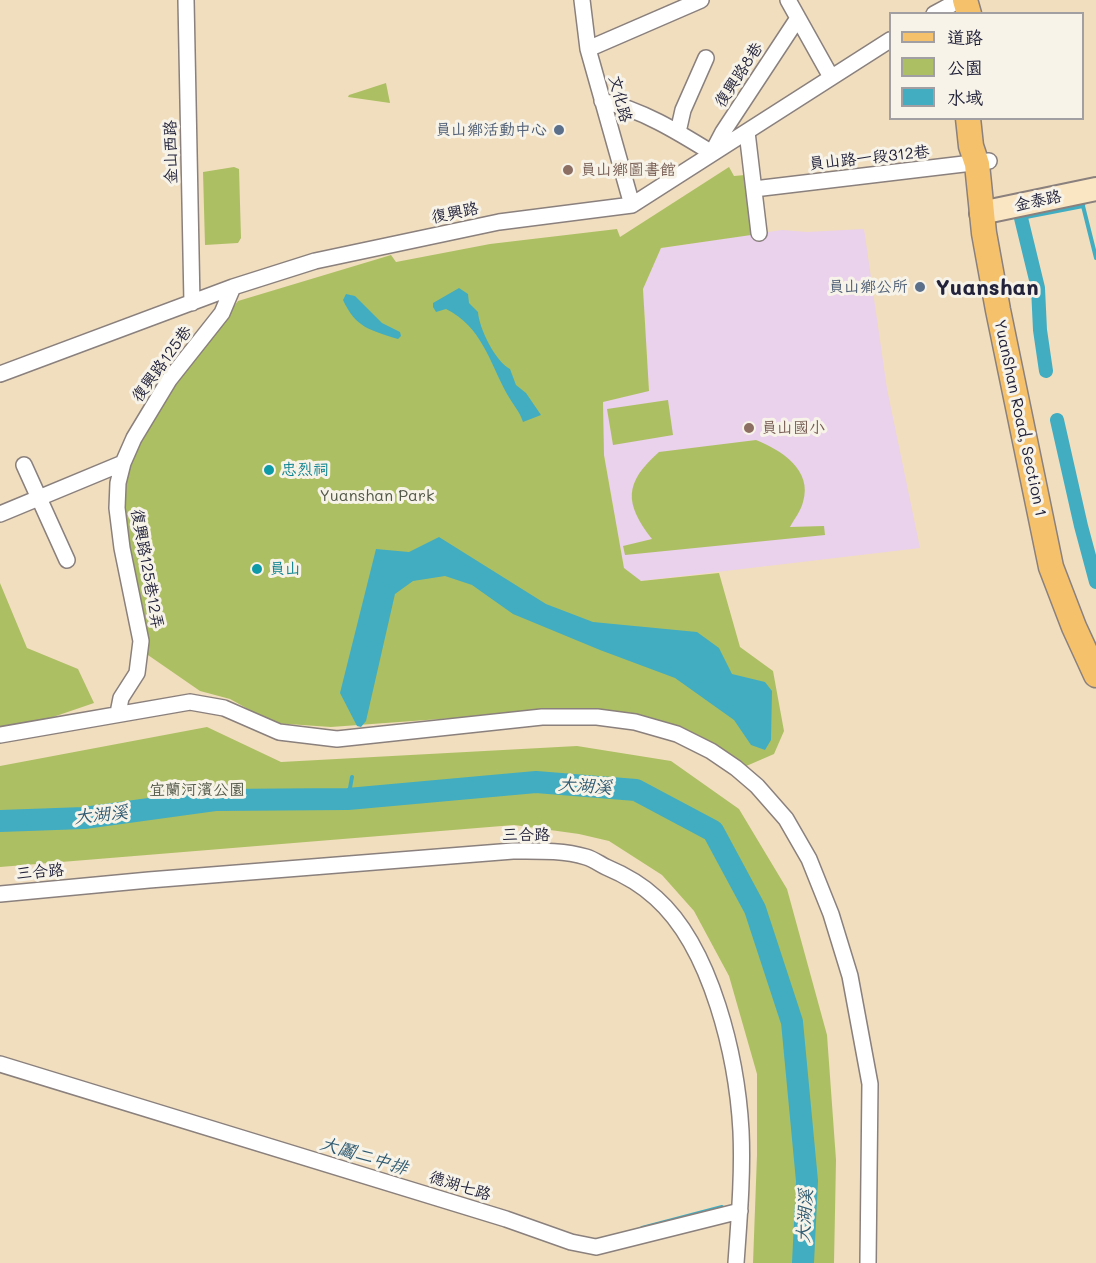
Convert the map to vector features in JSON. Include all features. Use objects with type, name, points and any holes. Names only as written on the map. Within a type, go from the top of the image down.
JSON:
[{"type":"main road","name":"YuanShan Road, Section 1","points":[[968,120],[970,147],[983,163]]},
{"type":"main road","name":"YuanShan Road, Section 1","points":[[980,120],[998,310],[1051,567],[1074,627],[1096,675]]},
{"type":"main road","name":"YuanShan Road, Section 1","points":[[988,211],[1004,264],[1064,567],[1096,640]]},
{"type":"street","name":"金山西路","points":[[186,0],[192,303]]},
{"type":"street","name":"文化路","points":[[582,0],[588,49],[632,206]]},
{"type":"street","points":[[588,49],[701,0]]},
{"type":"street","points":[[788,0],[831,77]]},
{"type":"street","points":[[938,12],[963,0]]},
{"type":"street","name":"復興路8巷","points":[[712,153],[723,132],[798,18]]},
{"type":"street","name":"復興路","points":[[0,374],[233,287],[315,261],[499,222],[632,206],[889,41]]},
{"type":"street","points":[[678,132],[683,110],[706,58]]},
{"type":"street","points":[[602,101],[618,104],[678,132],[712,153]]},
{"type":"street","points":[[747,132],[759,233]]},
{"type":"street","name":"員山路一段312巷","points":[[753,189],[983,163]]},
{"type":"street","name":"金泰路","points":[[988,211],[1096,189]]},
{"type":"street","name":"復興路125巷","points":[[123,463],[134,438],[169,380],[222,314],[233,287]]},
{"type":"street","points":[[0,514],[123,463]]},
{"type":"street","name":"復興路125巷12弄","points":[[118,713],[121,698],[137,673],[141,641],[122,548],[117,508],[118,483],[123,463]]},
{"type":"street","points":[[24,465],[67,560]]},
{"type":"street","points":[[0,735],[190,702],[224,708],[279,732],[337,739],[542,717],[597,717],[635,722],[677,734],[711,751],[757,786],[786,819],[809,859],[831,914],[850,976],[870,1084],[868,1263]]},
{"type":"street","name":"三合路","points":[[0,894],[513,851],[553,852],[586,857],[632,878],[673,916],[699,956],[716,1000],[730,1053],[741,1131],[740,1211],[736,1263]]},
{"type":"street","name":"德湖七路","points":[[0,1064],[571,1242],[596,1247],[740,1211]]},
{"type":"shaded area","name":"員山國小","points":[[864,229],[887,389],[920,548],[640,581],[624,568],[604,455],[603,402],[649,390],[643,289],[661,248],[782,230],[807,232]]},
{"type":"green space","points":[[386,83],[390,103],[348,97],[349,95]]},
{"type":"green space","points":[[234,167],[239,169],[241,238],[238,243],[205,245],[203,172]]},
{"type":"green space","name":"Yuanshan Park","points":[[729,167],[734,176],[745,175],[751,235],[661,248],[643,289],[649,391],[603,402],[604,455],[624,568],[641,581],[719,573],[740,647],[773,671],[784,731],[774,754],[744,767],[701,737],[676,726],[563,710],[331,727],[273,723],[230,699],[200,691],[145,653],[122,511],[128,462],[178,377],[238,301],[391,255],[396,262],[490,244],[617,229],[620,237]]},
{"type":"green space","points":[[668,400],[673,435],[613,445],[607,409]]},
{"type":"green space","points":[[756,440],[775,449],[793,463],[803,480],[805,491],[803,502],[790,527],[824,526],[825,535],[625,555],[623,546],[652,539],[636,515],[632,494],[639,474],[659,452]]},
{"type":"green space","points":[[0,583],[27,648],[78,669],[94,703],[53,717],[0,729]]},
{"type":"green space","name":"宜蘭河濱公園","points":[[207,727],[281,762],[577,746],[671,761],[739,809],[787,889],[827,1035],[836,1160],[834,1263],[753,1263],[757,1074],[729,976],[694,911],[662,875],[609,841],[579,834],[514,825],[0,867],[0,766]]},
{"type":"water","points":[[459,288],[468,294],[469,303],[478,312],[485,335],[494,352],[510,369],[516,385],[526,393],[541,415],[523,422],[476,335],[458,316],[446,309],[436,312],[433,303]]},
{"type":"water","points":[[346,294],[355,296],[382,323],[400,332],[401,336],[398,339],[365,327],[353,317],[348,309],[343,300]]},
{"type":"water","points":[[439,537],[546,604],[593,622],[697,632],[719,648],[732,674],[765,682],[772,691],[771,740],[765,750],[751,745],[734,720],[675,678],[513,614],[472,585],[445,576],[413,581],[395,594],[366,721],[361,727],[357,726],[340,693],[376,549],[409,552]]},
{"type":"waterway","points":[[1084,200],[1083,206],[1096,258]]},
{"type":"waterway","points":[[1021,218],[1083,206]]},
{"type":"waterway","points":[[1021,218],[1038,288],[1040,330],[1046,371]]},
{"type":"waterway","points":[[1057,420],[1096,582]]},
{"type":"waterway","points":[[348,799],[352,777]]},
{"type":"waterway","name":"大湖溪","points":[[0,821],[84,818],[215,800],[348,799],[536,782],[636,790],[713,831],[755,909],[792,1022],[807,1181],[803,1263]]},
{"type":"waterway","name":"大鬮二中排","points":[[642,1228],[722,1207]]},
{"type":"place","name":"員山鄉活動中心","points":[[559,130]]},
{"type":"place","name":"員山鄉圖書館","points":[[568,170]]},
{"type":"place","name":"員山鄉公所","points":[[920,287]]},
{"type":"place","name":"員山國小","points":[[749,428]]},
{"type":"place","name":"忠烈祠","points":[[269,470]]},
{"type":"place","name":"員山","points":[[257,569]]},
{"type":"district","name":"Yuanshan","points":[[987,288]]}]
